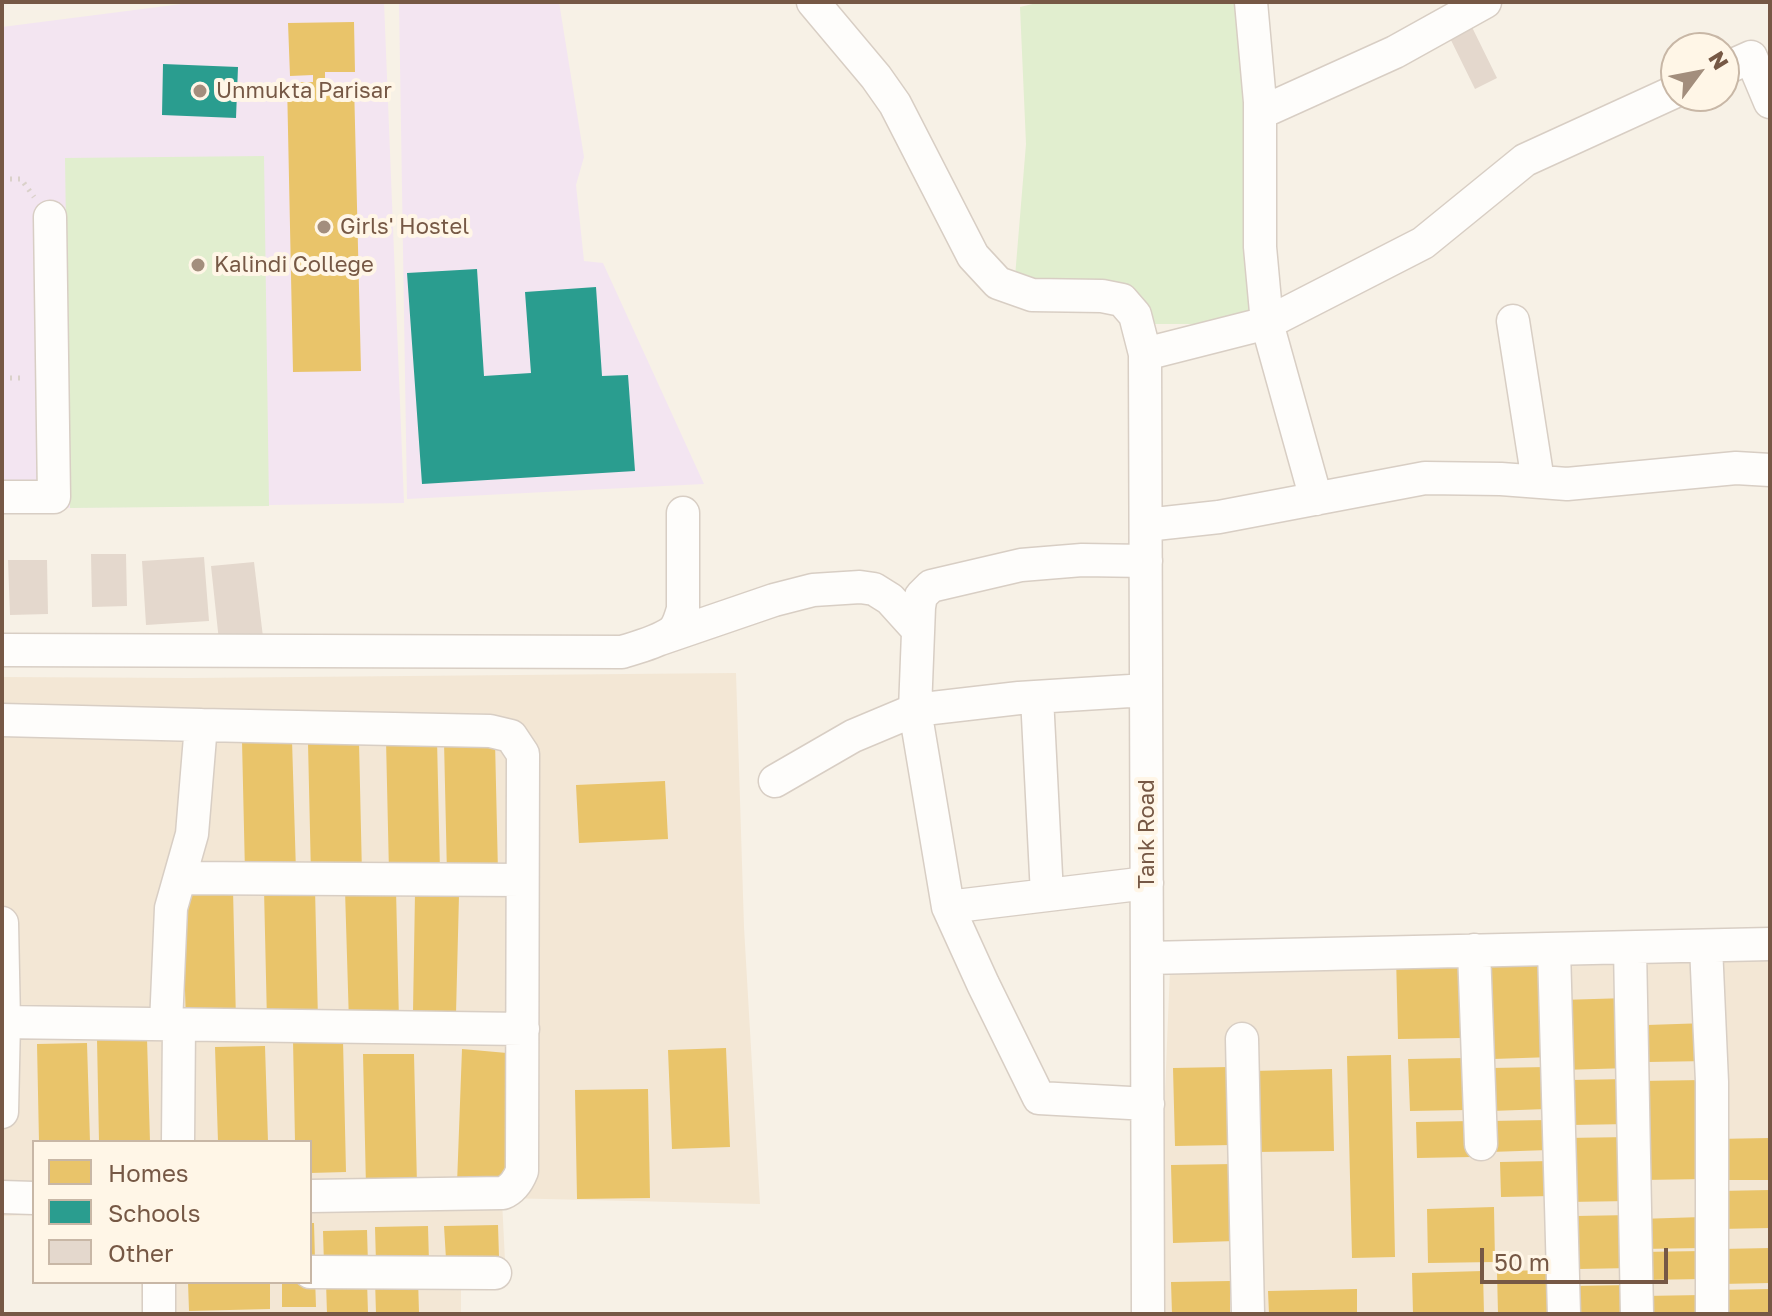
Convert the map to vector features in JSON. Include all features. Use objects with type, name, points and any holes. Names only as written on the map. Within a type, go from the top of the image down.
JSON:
[{"type":"street","name":"Tank Road","points":[[813,2],[895,104],[973,256],[998,283],[1032,295],[1102,296],[1122,300],[1135,315],[1145,354],[1148,1314]]},
{"type":"street","points":[[1251,2],[1260,113],[1260,247],[1267,323],[1316,499]]},
{"type":"street","points":[[1260,113],[1395,52],[1485,2]]},
{"type":"street","points":[[1740,62],[1751,57],[1770,102]]},
{"type":"street","points":[[1145,354],[1267,323],[1423,243],[1525,160],[1660,98]]},
{"type":"street","points":[[2,497],[54,497],[50,217]]},
{"type":"street","points":[[1513,321],[1538,481]]},
{"type":"street","points":[[1146,525],[1219,517],[1425,478],[1567,484],[1736,468],[1770,470]]},
{"type":"street","points":[[653,641],[674,631],[683,609],[683,513]]},
{"type":"street","points":[[1146,561],[1082,560],[1021,565],[931,586],[921,596],[915,710],[948,907],[1039,1098],[1148,1104]]},
{"type":"street","points":[[2,650],[622,652],[774,600],[813,590],[860,587],[874,589],[890,599],[918,630]]},
{"type":"street","points":[[775,781],[853,736],[915,710],[1037,697],[1146,690]]},
{"type":"street","points":[[1037,697],[1047,895]]},
{"type":"street","points":[[2,720],[490,731],[511,736],[523,754],[522,1171],[518,1181],[503,1193],[312,1196]]},
{"type":"street","points":[[178,1140],[172,1024],[171,908],[192,834],[201,725]]},
{"type":"street","points":[[180,878],[522,880]]},
{"type":"street","points":[[948,907],[1147,883]]},
{"type":"street","points":[[2,923],[2,1112]]},
{"type":"street","points":[[1147,958],[1770,944]]},
{"type":"street","points":[[1706,946],[1712,1082],[1712,1314]]},
{"type":"street","points":[[1630,948],[1637,1314]]},
{"type":"street","points":[[1554,949],[1564,1314]]},
{"type":"street","points":[[1474,950],[1481,1144]]},
{"type":"street","points":[[3,1022],[523,1029]]},
{"type":"street","points":[[1242,1039],[1248,1314]]},
{"type":"street","points":[[2,1197],[32,1198]]},
{"type":"street","points":[[312,1272],[495,1273]]},
{"type":"street","points":[[159,1284],[159,1314]]},
{"type":"path","points":[[2,179],[21,179],[50,217]]},
{"type":"shaded area","name":"Kalindi College","points":[[197,2],[384,2],[404,503],[2,510],[2,27]]},
{"type":"shaded area","points":[[399,2],[559,2],[584,157],[576,185],[584,261],[603,263],[704,484],[407,499]]},
{"type":"shaded area","points":[[736,673],[744,927],[760,1204],[502,1198],[312,1198],[312,1140],[32,1140],[32,1215],[2,1216],[2,677]]},
{"type":"shaded area","points":[[1770,930],[1770,1314],[1156,1314],[1170,969]]},
{"type":"shaded area","points":[[502,1200],[506,1281],[461,1282],[461,1314],[142,1314],[141,1284],[312,1284],[312,1203]]},
{"type":"green space","points":[[1041,2],[1254,2],[1263,113],[1248,324],[1133,324],[1124,300],[1014,289],[1026,144],[1020,7]]},
{"type":"green space","points":[[264,156],[269,506],[70,508],[65,158]]},
{"type":"building: Homes","name":"Girls' Hostel","points":[[354,22],[355,72],[325,72],[325,84],[354,83],[361,371],[293,372],[287,82],[313,82],[313,75],[290,76],[288,23]]},
{"type":"building: Homes","points":[[437,739],[440,872],[389,873],[386,740]]},
{"type":"building: Homes","points":[[292,740],[296,872],[245,873],[242,741]]},
{"type":"building: Homes","points":[[444,741],[495,741],[498,873],[447,875]]},
{"type":"building: Homes","points":[[359,742],[362,875],[311,876],[308,743]]},
{"type":"building: Homes","points":[[665,781],[668,839],[579,843],[576,785]]},
{"type":"building: Homes","points":[[315,888],[318,1021],[267,1022],[264,889]]},
{"type":"building: Homes","points":[[233,889],[236,1022],[186,1023],[182,891]]},
{"type":"building: Homes","points":[[396,889],[399,1022],[349,1023],[345,890]]},
{"type":"building: Homes","points":[[415,893],[459,895],[456,1014],[413,1012]]},
{"type":"building: Homes","points":[[1459,955],[1461,1038],[1398,1039],[1396,956]]},
{"type":"building: Homes","points":[[1549,960],[1552,1057],[1493,1059],[1490,962]]},
{"type":"building: Homes","points":[[1627,998],[1629,1068],[1562,1070],[1561,1000]]},
{"type":"building: Homes","points":[[1707,1023],[1708,1061],[1648,1062],[1647,1025]]},
{"type":"building: Homes","points":[[147,1038],[150,1140],[99,1140],[97,1039]]},
{"type":"building: Homes","points":[[293,1040],[343,1040],[346,1172],[312,1173],[312,1140],[295,1140]]},
{"type":"building: Homes","points":[[87,1043],[90,1140],[39,1140],[37,1044]]},
{"type":"building: Homes","points":[[265,1046],[268,1140],[218,1140],[215,1047]]},
{"type":"building: Homes","points":[[726,1048],[730,1147],[672,1149],[668,1050]]},
{"type":"building: Homes","points":[[462,1049],[507,1053],[508,1183],[457,1184]]},
{"type":"building: Homes","points":[[363,1054],[414,1054],[417,1186],[366,1187]]},
{"type":"building: Homes","points":[[1391,1055],[1395,1257],[1352,1258],[1347,1056]]},
{"type":"building: Homes","points":[[1466,1058],[1467,1110],[1410,1111],[1408,1059]]},
{"type":"building: Homes","points":[[1230,1067],[1232,1145],[1175,1146],[1173,1068]]},
{"type":"building: Homes","points":[[1547,1067],[1547,1109],[1491,1111],[1490,1068]]},
{"type":"building: Homes","points":[[1332,1069],[1334,1151],[1255,1152],[1253,1071]]},
{"type":"building: Homes","points":[[1628,1079],[1629,1124],[1571,1125],[1570,1080]]},
{"type":"building: Homes","points":[[1703,1080],[1705,1179],[1643,1180],[1641,1081]]},
{"type":"building: Homes","points":[[648,1089],[650,1198],[577,1199],[575,1090]]},
{"type":"building: Homes","points":[[1548,1120],[1549,1150],[1490,1152],[1490,1121]]},
{"type":"building: Homes","points":[[1471,1121],[1472,1157],[1417,1158],[1416,1122]]},
{"type":"building: Homes","points":[[1629,1137],[1630,1201],[1567,1202],[1565,1138]]},
{"type":"building: Homes","points":[[1770,1138],[1770,1180],[1717,1180],[1716,1139]]},
{"type":"building: Homes","points":[[1551,1161],[1552,1196],[1501,1197],[1500,1162]]},
{"type":"building: Homes","points":[[1233,1164],[1235,1241],[1173,1243],[1171,1165]]},
{"type":"building: Homes","points":[[1770,1190],[1770,1228],[1720,1229],[1719,1191]]},
{"type":"building: Homes","points":[[1494,1207],[1495,1262],[1428,1263],[1427,1209]]},
{"type":"building: Homes","points":[[1630,1215],[1631,1268],[1578,1269],[1576,1216]]},
{"type":"building: Homes","points":[[1702,1217],[1703,1248],[1640,1249],[1639,1219]]},
{"type":"building: Homes","points":[[312,1223],[314,1223],[315,1260],[312,1260]]},
{"type":"building: Homes","points":[[498,1225],[499,1257],[446,1259],[444,1226]]},
{"type":"building: Homes","points":[[428,1226],[429,1262],[376,1263],[375,1227]]},
{"type":"building: Homes","points":[[367,1230],[368,1264],[324,1265],[323,1231]]},
{"type":"building: Homes","points":[[1770,1248],[1770,1283],[1721,1284],[1720,1249]]},
{"type":"building: Homes","points":[[1702,1251],[1703,1279],[1642,1280],[1641,1252]]},
{"type":"building: Homes","points":[[1555,1270],[1556,1314],[1498,1314],[1497,1271]]},
{"type":"building: Homes","points":[[1483,1271],[1484,1314],[1413,1314],[1412,1273]]},
{"type":"building: Homes","points":[[315,1277],[316,1307],[282,1307],[282,1284],[312,1284]]},
{"type":"building: Homes","points":[[418,1278],[419,1313],[376,1314],[375,1280]]},
{"type":"building: Homes","points":[[367,1281],[368,1313],[327,1314],[326,1282]]},
{"type":"building: Homes","points":[[1230,1281],[1230,1314],[1172,1314],[1171,1282]]},
{"type":"building: Homes","points":[[188,1284],[270,1284],[270,1309],[189,1311]]},
{"type":"building: Homes","points":[[1631,1285],[1632,1314],[1575,1314],[1574,1286]]},
{"type":"building: Homes","points":[[1357,1289],[1357,1314],[1269,1314],[1268,1291]]},
{"type":"building: Homes","points":[[1770,1289],[1770,1314],[1716,1314],[1716,1290]]},
{"type":"building: Homes","points":[[1701,1295],[1702,1314],[1644,1314],[1644,1296]]},
{"type":"building: Schools","name":"Unmukta Parisar","points":[[163,64],[238,67],[236,118],[162,115]]},
{"type":"building: Schools","points":[[477,269],[484,376],[531,373],[525,292],[596,287],[602,376],[628,375],[635,471],[422,484],[407,273]]},
{"type":"building: Other","points":[[1468,19],[1497,78],[1475,89],[1446,30]]},
{"type":"building: Other","points":[[91,554],[126,554],[127,606],[92,607]]},
{"type":"building: Other","points":[[204,557],[209,621],[146,625],[142,561]]},
{"type":"building: Other","points":[[8,560],[47,560],[48,614],[10,615]]},
{"type":"building: Other","points":[[254,562],[263,637],[219,641],[211,566]]},
{"type":"place","name":"Unmukta Parisar","points":[[200,91]]},
{"type":"place","name":"Girls' Hostel","points":[[324,227]]},
{"type":"place","name":"Kalindi College","points":[[198,265]]}]
